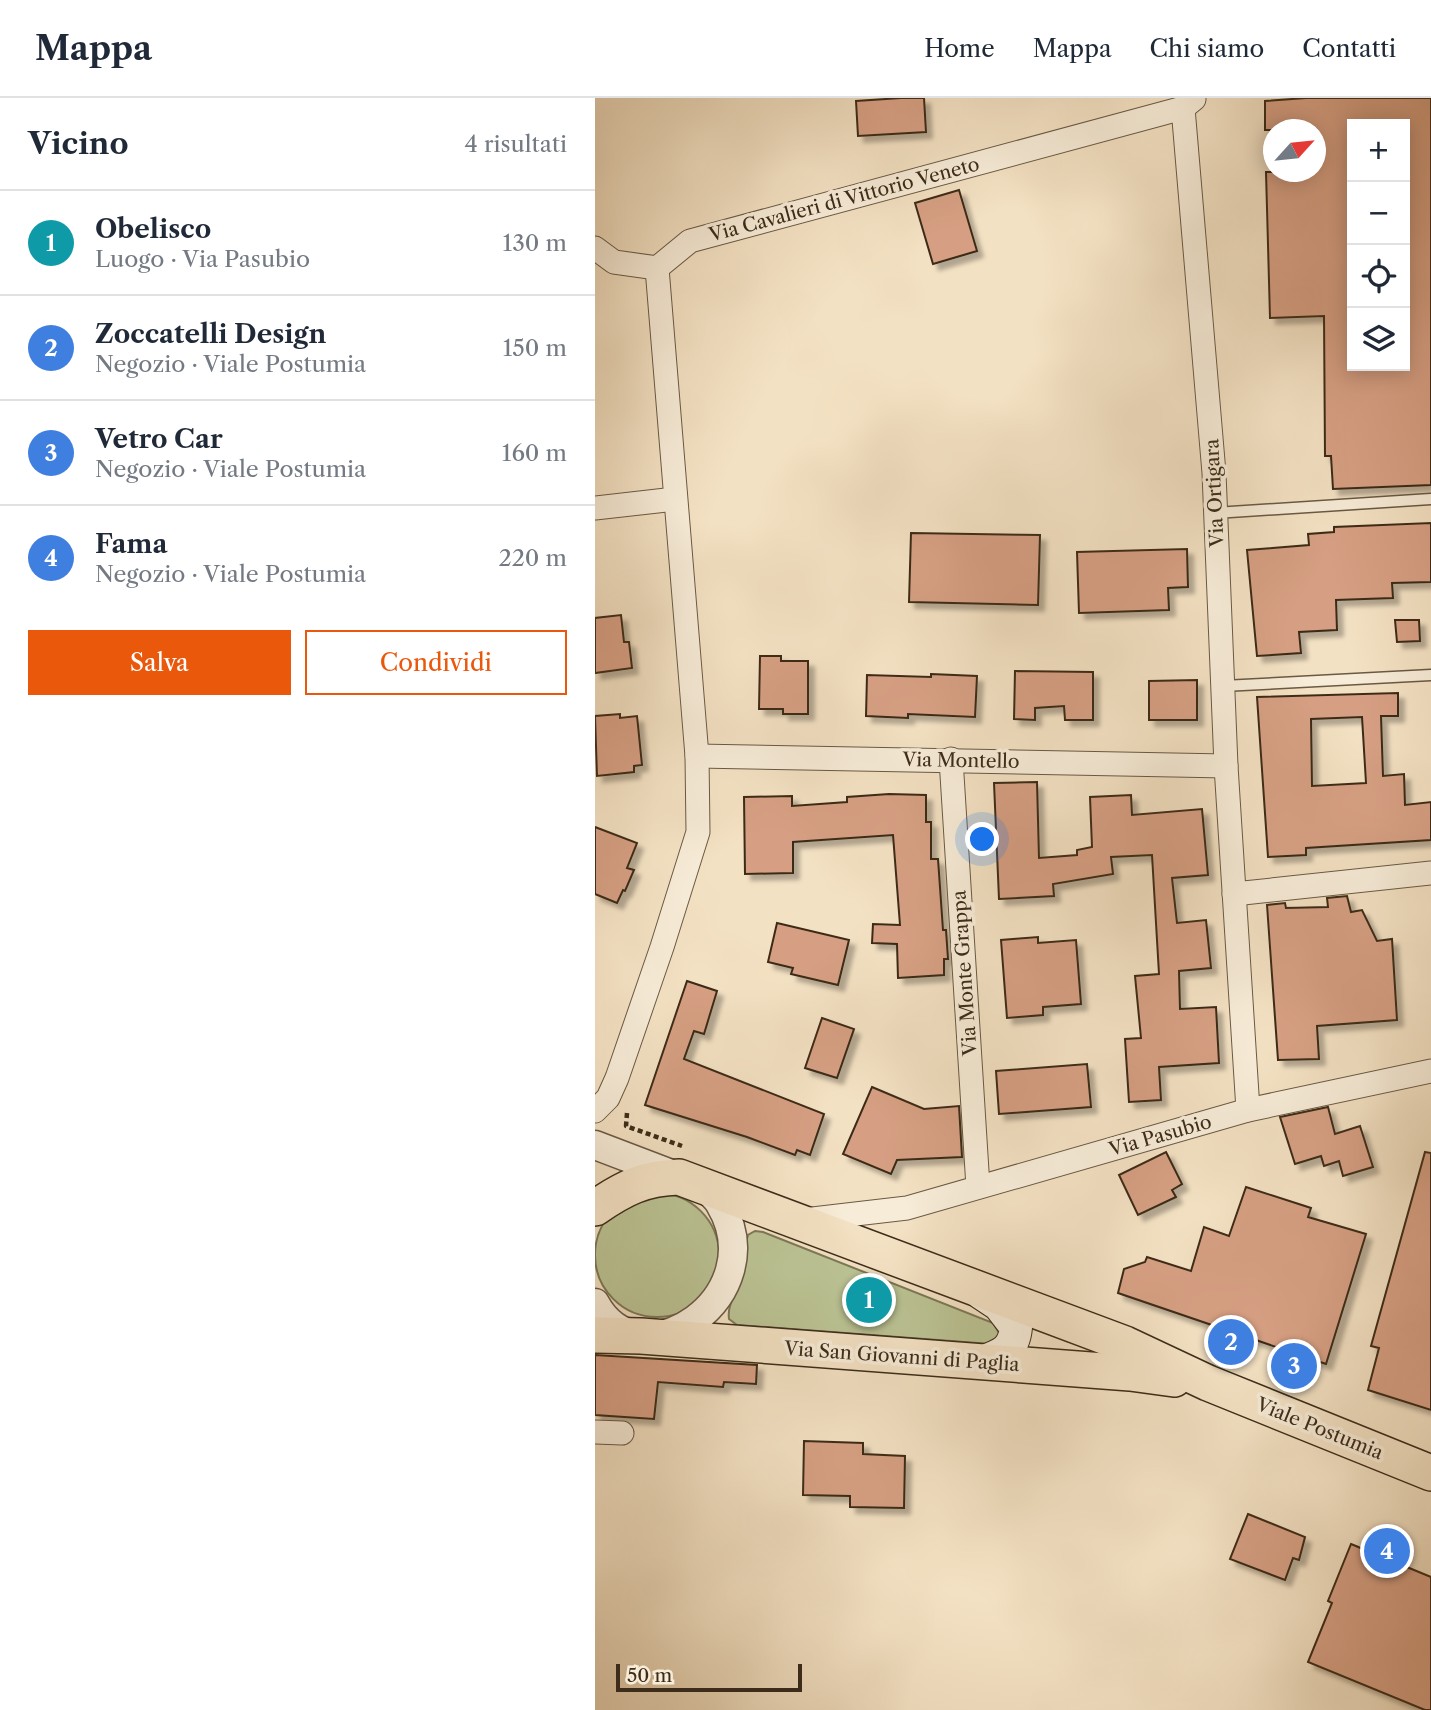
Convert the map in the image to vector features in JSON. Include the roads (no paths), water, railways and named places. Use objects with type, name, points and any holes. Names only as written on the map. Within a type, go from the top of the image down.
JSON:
[{"type":"main road","points":[[595,1208],[618,1192],[646,1180],[693,1182],[1125,1344],[1208,1383]]},
{"type":"main road","points":[[974,1288],[999,1305],[1016,1326],[1015,1340],[1008,1349],[982,1362]]},
{"type":"main road","name":"Via San Giovanni di Paglia","points":[[595,1335],[641,1336],[1130,1373],[1208,1383]]},
{"type":"main road","name":"Viale Postumia","points":[[1208,1383],[1431,1473]]},
{"type":"street","name":"Via Cavalieri di Vittorio Veneto","points":[[657,268],[690,241],[1189,103]]},
{"type":"street","name":"Via Ortigara","points":[[1189,103],[1248,1110]]},
{"type":"street","points":[[595,248],[614,262],[657,268],[697,756],[698,832],[617,1077],[608,1098],[595,1111]]},
{"type":"street","points":[[595,508],[675,499]]},
{"type":"street","name":"Via Montello","points":[[697,756],[1226,766]]},
{"type":"street","name":"Via Monte Grappa","points":[[951,760],[978,1187]]},
{"type":"street","points":[[1234,894],[1431,873]]},
{"type":"street","name":"Via Pasubio","points":[[794,1221],[891,1211],[1248,1110],[1431,1071]]},
{"type":"street","points":[[595,1145],[693,1182],[720,1204],[729,1229],[734,1256],[727,1283],[711,1305],[688,1324],[666,1334],[641,1336],[618,1329],[605,1319],[595,1303]]},
{"type":"street","points":[[882,1254],[879,1241],[881,1224],[891,1211]]},
{"type":"street","points":[[595,1432],[622,1433]]},
{"type":"lane","points":[[1215,513],[1431,499]]},
{"type":"lane","points":[[1223,686],[1431,675]]},
{"type":"place","name":"Obelisco","points":[[869,1300]]},
{"type":"place","name":"Zoccatelli Design","points":[[1231,1342]]},
{"type":"place","name":"Vetro Car","points":[[1294,1366]]},
{"type":"place","name":"Fama","points":[[1387,1551]]}]
